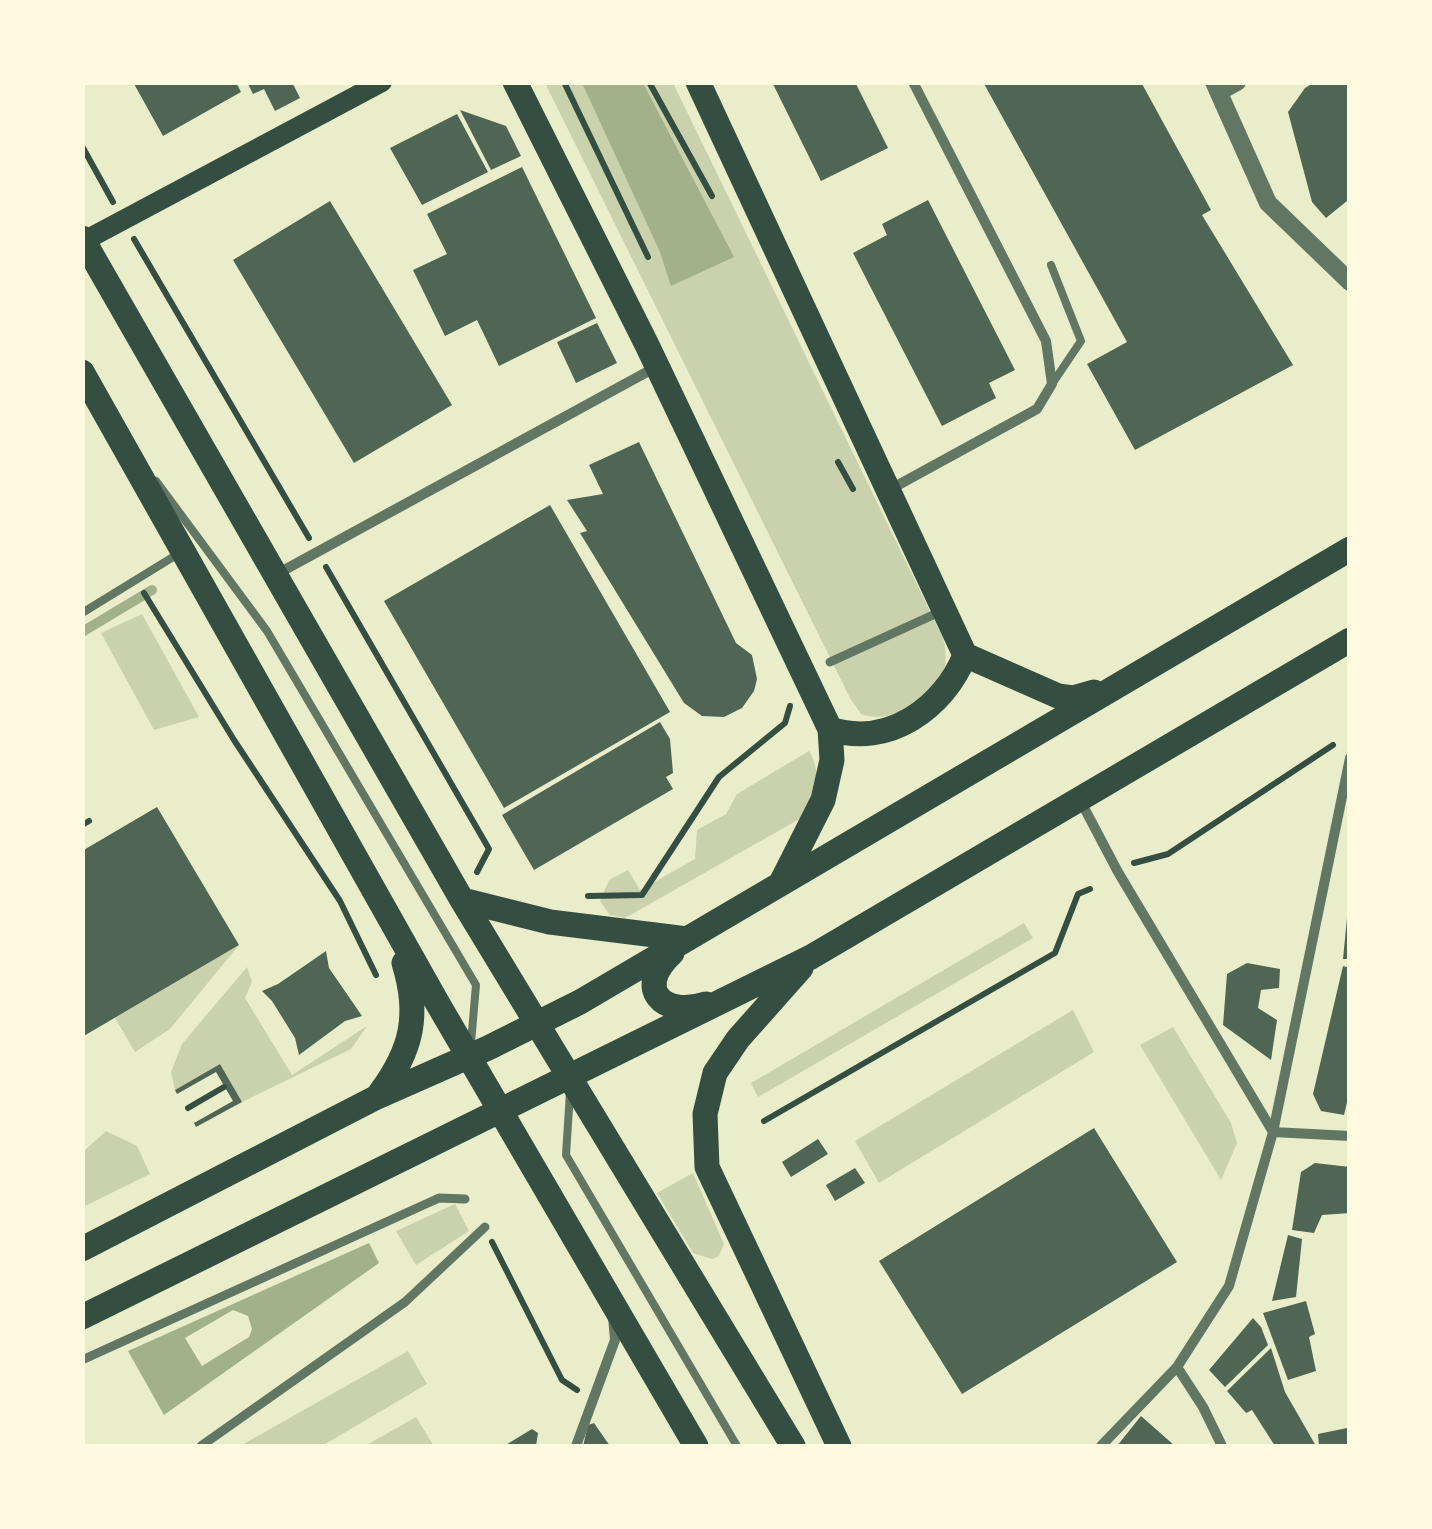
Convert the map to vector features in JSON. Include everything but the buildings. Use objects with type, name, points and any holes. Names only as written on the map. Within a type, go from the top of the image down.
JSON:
[{"type":"main road","points":[[382,82],[83,240],[462,900],[793,1446]]},
{"type":"main road","points":[[515,82],[830,728],[832,760],[823,800],[782,883]]},
{"type":"main road","points":[[698,82],[965,655],[1058,696],[1073,698],[1118,686]]},
{"type":"main road","points":[[82,372],[469,1057],[696,1446]]},
{"type":"main road","points":[[82,1249],[377,1097],[537,1024],[687,940],[1350,549]]},
{"type":"main road","points":[[82,1317],[811,957],[1350,640]]},
{"type":"main road","points":[[830,728],[846,734],[868,734],[913,719],[948,689],[965,655]]},
{"type":"main road","points":[[462,900],[550,922],[687,940]]},
{"type":"main road","points":[[377,1097],[405,1055],[413,1016],[412,989],[390,918]]},
{"type":"main road","points":[[687,940],[656,971],[653,986],[658,1000],[673,1008],[688,1010],[705,1004],[811,957]]},
{"type":"main road","points":[[811,957],[738,1039],[716,1074],[705,1114],[707,1167],[838,1446]]},
{"type":"street","points":[[888,490],[1036,410],[1052,384],[1046,341],[912,82]]},
{"type":"street","points":[[1237,82],[1217,87],[1268,203],[1350,282]]},
{"type":"street","points":[[276,575],[656,367]]},
{"type":"street","points":[[830,662],[933,615]]},
{"type":"street","points":[[1101,1446],[1177,1367],[1229,1286],[1273,1132],[1350,758]]},
{"type":"street","points":[[1079,799],[1118,872],[1273,1132]]},
{"type":"street","points":[[1273,1132],[1350,1136]]},
{"type":"street","points":[[82,1360],[439,1198],[465,1199]]},
{"type":"street","points":[[201,1446],[404,1302],[485,1227]]},
{"type":"street","points":[[576,1446],[614,1340],[612,1301]]},
{"type":"street","points":[[1177,1367],[1222,1446]]},
{"type":"lane","points":[[1052,265],[1080,341],[1052,384]]},
{"type":"lane","points":[[103,409],[268,630],[476,985],[469,1057]]},
{"type":"lane","points":[[82,612],[182,552]]},
{"type":"lane","points":[[570,1078],[566,1154],[737,1446]]},
{"type":"path","points":[[564,82],[648,257]]},
{"type":"path","points":[[649,82],[712,196]]},
{"type":"path","points":[[82,146],[489,850],[462,900]]},
{"type":"path","points":[[838,462],[861,503]]},
{"type":"path","points":[[136,579],[234,740],[340,901],[382,988]]},
{"type":"path","points":[[586,896],[642,895],[719,777],[785,722],[795,692]]},
{"type":"path","points":[[1133,863],[1168,854],[1334,744]]},
{"type":"path","points":[[764,1121],[1054,954],[1078,894],[1090,889]]},
{"type":"path","points":[[188,1108],[224,1087]]},
{"type":"path","points":[[485,1227],[562,1380],[591,1400]]},
{"type":"shaded area","points":[[545,83],[673,83],[943,638],[944,672],[935,688],[918,702],[890,715],[873,717],[861,714],[850,698]]},
{"type":"shaded area","points":[[582,83],[643,83],[734,257],[671,286],[660,252]]},
{"type":"shaded area","points":[[142,614],[199,717],[154,730],[101,633]]},
{"type":"shaded area","points":[[809,751],[816,768],[816,784],[803,817],[625,918],[610,915],[600,901],[609,880],[628,870],[640,890],[695,859],[697,830],[726,814],[737,794]]},
{"type":"shaded area","points":[[1024,923],[1033,938],[758,1097],[751,1083]]},
{"type":"shaded area","points":[[239,945],[170,1029],[135,1052],[115,1018]]},
{"type":"shaded area","points":[[247,967],[252,982],[245,998],[292,1075],[367,1026],[351,1049],[242,1102],[220,1064],[175,1090],[171,1072],[182,1044]]},
{"type":"shaded area","points":[[1073,1010],[1094,1052],[879,1183],[855,1141]]},
{"type":"shaded area","points":[[1173,1027],[1231,1123],[1237,1143],[1221,1180],[1140,1045]]},
{"type":"shaded area","points":[[106,1131],[137,1146],[150,1174],[83,1207],[83,1152]]},
{"type":"shaded area","points":[[693,1173],[724,1244],[719,1256],[712,1259],[693,1253],[657,1193]]},
{"type":"shaded area","points":[[455,1204],[469,1231],[416,1265],[396,1231]]},
{"type":"shaded area","points":[[369,1243],[379,1263],[164,1415],[128,1351]],"holes":[[[233,1310],[248,1316],[252,1329],[249,1337],[202,1366],[185,1338]]]},
{"type":"shaded area","points":[[408,1351],[427,1384],[322,1446],[240,1446]]},
{"type":"shaded area","points":[[416,1417],[434,1446],[365,1446]]},
{"type":"waterway","points":[[82,632],[152,590]]}]
